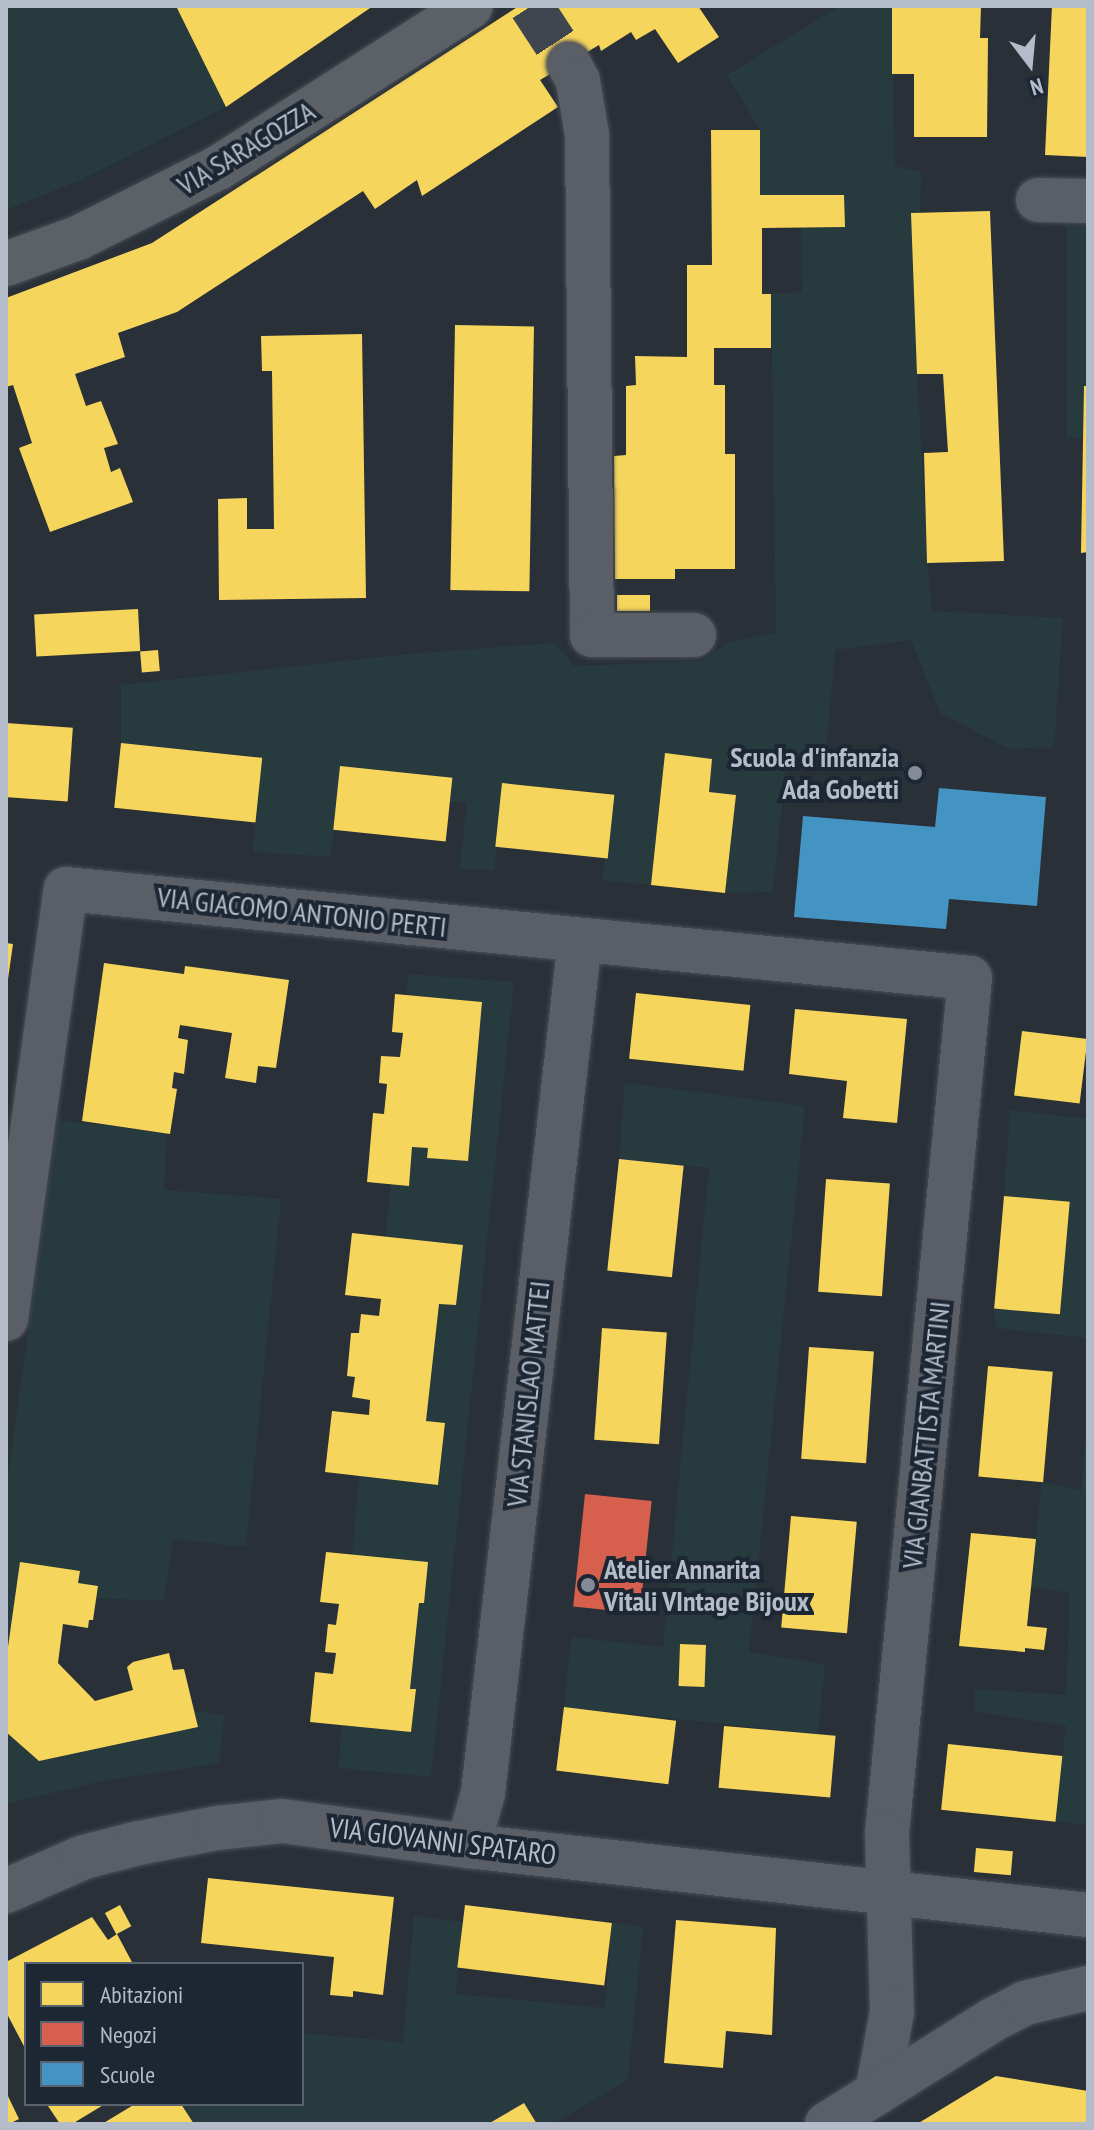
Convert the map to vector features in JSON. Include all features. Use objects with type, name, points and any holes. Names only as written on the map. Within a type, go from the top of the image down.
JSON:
[{"type":"main road","name":"VIA SARAGOZZA","points":[[6,264],[78,238],[218,168],[471,6]]},
{"type":"street","points":[[569,64],[578,81],[587,135],[592,635],[694,635]]},
{"type":"street","points":[[1038,200],[1088,201]]},
{"type":"street","name":"VIA GIACOMO ANTONIO PERTI","points":[[6,1319],[66,889],[970,978]]},
{"type":"street","name":"VIA STANISLAO MATTEI","points":[[468,1846],[483,1793],[580,940]]},
{"type":"street","name":"VIA GIANBATTISTA MARTINI","points":[[877,2093],[892,2012],[887,1834],[970,978]]},
{"type":"street","name":"VIA GIOVANNI SPATARO","points":[[6,1891],[84,1857],[217,1828],[282,1821],[468,1846],[1088,1915]]},
{"type":"street","points":[[827,2124],[994,2019],[1025,2003],[1088,1988]]},
{"type":"green space","points":[[6,6],[176,6],[226,107],[81,180],[6,210]]},
{"type":"green space","points":[[840,6],[892,6],[895,166],[921,172],[917,374],[931,611],[1063,618],[1054,747],[1009,749],[940,713],[911,640],[835,650],[825,765],[786,762],[773,892],[725,893],[736,795],[709,792],[712,759],[665,754],[651,885],[602,880],[614,794],[502,783],[494,870],[460,869],[467,802],[449,802],[451,778],[341,766],[331,857],[253,852],[261,757],[121,743],[121,685],[419,653],[555,643],[574,666],[702,661],[729,642],[776,633],[771,294],[802,292],[801,227],[844,227],[844,195],[760,195],[760,130],[727,75]]},
{"type":"green space","points":[[1067,226],[1088,226],[1088,386],[1084,386],[1083,439],[1067,437]]},
{"type":"green space","points":[[408,974],[514,982],[431,1777],[339,1768],[341,1725],[411,1732],[416,1690],[410,1689],[419,1603],[352,1555],[359,1475],[439,1484],[445,1423],[426,1421],[439,1304],[456,1305],[385,1237],[391,1184],[409,1185],[412,1147],[428,1148],[428,1158],[468,1161],[482,1002],[406,995]]},
{"type":"green space","points":[[625,1083],[805,1106],[749,1652],[825,1664],[818,1734],[564,1707],[571,1637],[663,1647],[709,1168],[619,1159]],"holes":[[[680,1644],[706,1646],[703,1688],[678,1686]]]},
{"type":"green space","points":[[1010,1110],[1088,1119],[1088,1338],[996,1328],[994,1309],[1060,1314],[1070,1202],[1004,1196]]},
{"type":"green space","points":[[58,1120],[167,1133],[164,1190],[281,1199],[246,1547],[173,1539],[164,1601],[96,1598],[98,1586],[78,1583],[79,1571],[20,1562],[6,1661],[6,1490]]},
{"type":"green space","points":[[1088,1403],[1088,1825],[1055,1821],[1066,1726],[975,1711],[974,1689],[1066,1695],[1070,1593],[1031,1587],[1042,1482],[1081,1490]]},
{"type":"green space","points":[[194,1711],[224,1715],[219,1763],[98,1782],[6,1804],[6,1732],[197,1727]]},
{"type":"green space","points":[[414,1916],[463,1922],[456,1994],[605,2008],[612,1922],[643,1927],[628,2080],[553,2124],[537,2124],[524,2103],[488,2124],[194,2124],[182,2106],[304,2106],[304,2033],[403,2042]]},
{"type":"building: Abitazioni","points":[[176,6],[373,6],[226,107]]},
{"type":"building: Abitazioni","points":[[519,6],[698,6],[719,37],[678,63],[655,29],[636,40],[631,32],[601,51],[599,45],[540,80],[558,107],[422,196],[417,180],[375,209],[363,191],[177,312],[118,333],[125,357],[75,374],[86,406],[101,401],[118,444],[104,448],[111,472],[120,468],[133,502],[50,532],[19,448],[32,443],[13,385],[6,387],[6,298],[152,243]]},
{"type":"building: Abitazioni","points":[[892,6],[981,6],[980,38],[988,38],[987,137],[914,137],[914,74],[892,74]]},
{"type":"building: Abitazioni","points":[[1052,6],[1088,6],[1088,157],[1045,155]]},
{"type":"building: Abitazioni","points":[[711,130],[760,130],[760,195],[844,195],[845,227],[762,228],[762,294],[771,294],[771,348],[714,348],[714,385],[725,385],[725,454],[735,454],[735,569],[675,569],[675,579],[615,579],[614,456],[626,455],[626,386],[636,385],[635,356],[687,357],[687,265],[712,265]]},
{"type":"building: Abitazioni","points":[[990,211],[1004,561],[927,563],[924,453],[948,452],[943,374],[917,374],[911,213]]},
{"type":"building: Abitazioni","points":[[455,325],[534,326],[529,591],[450,590]]},
{"type":"building: Abitazioni","points":[[362,334],[366,598],[219,600],[218,499],[247,498],[247,529],[274,529],[272,371],[262,371],[261,336]]},
{"type":"building: Abitazioni","points":[[1084,386],[1088,386],[1088,552],[1081,553]]},
{"type":"building: Abitazioni","points":[[617,595],[650,595],[650,611],[617,611]]},
{"type":"building: Abitazioni","points":[[138,609],[140,651],[36,656],[34,614]]},
{"type":"building: Abitazioni","points":[[158,650],[160,671],[142,672],[140,652]]},
{"type":"building: Abitazioni","points":[[6,723],[73,728],[68,801],[6,797]]},
{"type":"building: Abitazioni","points":[[121,743],[262,758],[255,822],[114,808]]},
{"type":"building: Abitazioni","points":[[665,753],[712,759],[709,792],[736,795],[725,893],[651,885]]},
{"type":"building: Abitazioni","points":[[340,766],[452,778],[446,841],[333,830]]},
{"type":"building: Abitazioni","points":[[502,783],[614,795],[608,858],[495,847]]},
{"type":"building: Abitazioni","points":[[6,943],[13,944],[8,979],[6,979]]},
{"type":"building: Abitazioni","points":[[104,963],[184,974],[185,966],[289,980],[276,1068],[258,1066],[256,1083],[225,1078],[232,1033],[180,1025],[178,1038],[188,1040],[184,1074],[174,1072],[172,1088],[177,1089],[170,1134],[82,1121]]},
{"type":"building: Abitazioni","points":[[636,993],[750,1005],[743,1071],[629,1059]]},
{"type":"building: Abitazioni","points":[[395,994],[482,1002],[468,1161],[427,1158],[428,1148],[412,1147],[409,1186],[367,1182],[373,1113],[384,1114],[387,1084],[379,1083],[381,1056],[400,1057],[403,1033],[392,1032]]},
{"type":"building: Abitazioni","points":[[795,1009],[907,1019],[897,1123],[843,1118],[847,1081],[789,1074]]},
{"type":"building: Abitazioni","points":[[1022,1031],[1088,1039],[1080,1104],[1014,1096]]},
{"type":"building: Abitazioni","points":[[619,1159],[684,1166],[672,1277],[607,1270]]},
{"type":"building: Abitazioni","points":[[826,1179],[890,1183],[882,1296],[818,1292]]},
{"type":"building: Abitazioni","points":[[1004,1196],[1070,1202],[1060,1314],[994,1309]]},
{"type":"building: Abitazioni","points":[[352,1233],[463,1245],[456,1305],[439,1304],[426,1421],[445,1423],[438,1485],[325,1472],[332,1411],[369,1415],[370,1400],[352,1397],[355,1377],[347,1376],[351,1333],[359,1333],[361,1314],[379,1316],[381,1299],[345,1295]]},
{"type":"building: Abitazioni","points":[[602,1328],[667,1333],[659,1444],[594,1440]]},
{"type":"building: Abitazioni","points":[[809,1347],[874,1352],[866,1463],[801,1459]]},
{"type":"building: Abitazioni","points":[[988,1366],[1053,1372],[1043,1482],[978,1477]]},
{"type":"building: Abitazioni","points":[[791,1516],[857,1522],[847,1633],[781,1628]]},
{"type":"building: Abitazioni","points":[[971,1533],[1036,1539],[1027,1626],[1047,1628],[1044,1650],[1025,1648],[1025,1652],[959,1646]]},
{"type":"building: Abitazioni","points":[[326,1552],[428,1562],[424,1603],[419,1603],[410,1689],[416,1689],[411,1732],[310,1722],[315,1672],[333,1674],[336,1653],[325,1652],[328,1624],[336,1625],[339,1604],[320,1602]]},
{"type":"building: Abitazioni","points":[[20,1562],[80,1571],[78,1583],[98,1586],[93,1620],[89,1620],[88,1628],[63,1624],[58,1663],[95,1701],[133,1690],[127,1667],[133,1662],[169,1653],[173,1670],[184,1669],[198,1727],[39,1761],[6,1732],[6,1661]]},
{"type":"building: Abitazioni","points":[[680,1644],[706,1645],[705,1687],[679,1686]]},
{"type":"building: Abitazioni","points":[[564,1707],[676,1721],[668,1784],[556,1771]]},
{"type":"building: Abitazioni","points":[[724,1726],[836,1736],[830,1798],[719,1788]]},
{"type":"building: Abitazioni","points":[[948,1744],[1062,1756],[1055,1822],[941,1810]]},
{"type":"building: Abitazioni","points":[[976,1848],[1013,1851],[1011,1875],[974,1872]]},
{"type":"building: Abitazioni","points":[[208,1878],[394,1897],[383,1995],[353,1991],[353,1997],[330,1995],[334,1957],[201,1943]]},
{"type":"building: Abitazioni","points":[[120,1905],[131,1926],[116,1934],[105,1913]]},
{"type":"building: Abitazioni","points":[[465,1905],[612,1923],[604,1986],[457,1968]]},
{"type":"building: Abitazioni","points":[[92,1917],[108,1940],[117,1934],[132,1962],[24,1962],[24,2046],[6,2012],[6,1962]]},
{"type":"building: Abitazioni","points":[[676,1920],[776,1928],[772,2035],[726,2031],[723,2068],[664,2063]]},
{"type":"building: Abitazioni","points":[[996,2076],[1088,2091],[1088,2124],[917,2124]]},
{"type":"building: Abitazioni","points":[[6,2092],[19,2119],[9,2124],[6,2124]]},
{"type":"building: Abitazioni","points":[[524,2103],[537,2124],[488,2124]]},
{"type":"building: Abitazioni","points":[[48,2106],[102,2106],[72,2124],[60,2124]]},
{"type":"building: Abitazioni","points":[[132,2106],[182,2106],[194,2124],[102,2124]]},
{"type":"building: Negozi","points":[[585,1494],[652,1501],[640,1613],[573,1606]]},
{"type":"building: Scuole","points":[[939,788],[1046,797],[1037,906],[949,899],[946,929],[794,917],[803,816],[935,827]]},
{"type":"tunnel","points":[[531,6],[569,64]]},
{"type":"place","name":"Scuola d'infanzia Ada Gobetti","points":[[915,773]]},
{"type":"place","name":"Atelier Annarita Vitali VIntage Bijoux","points":[[588,1585]]}]
